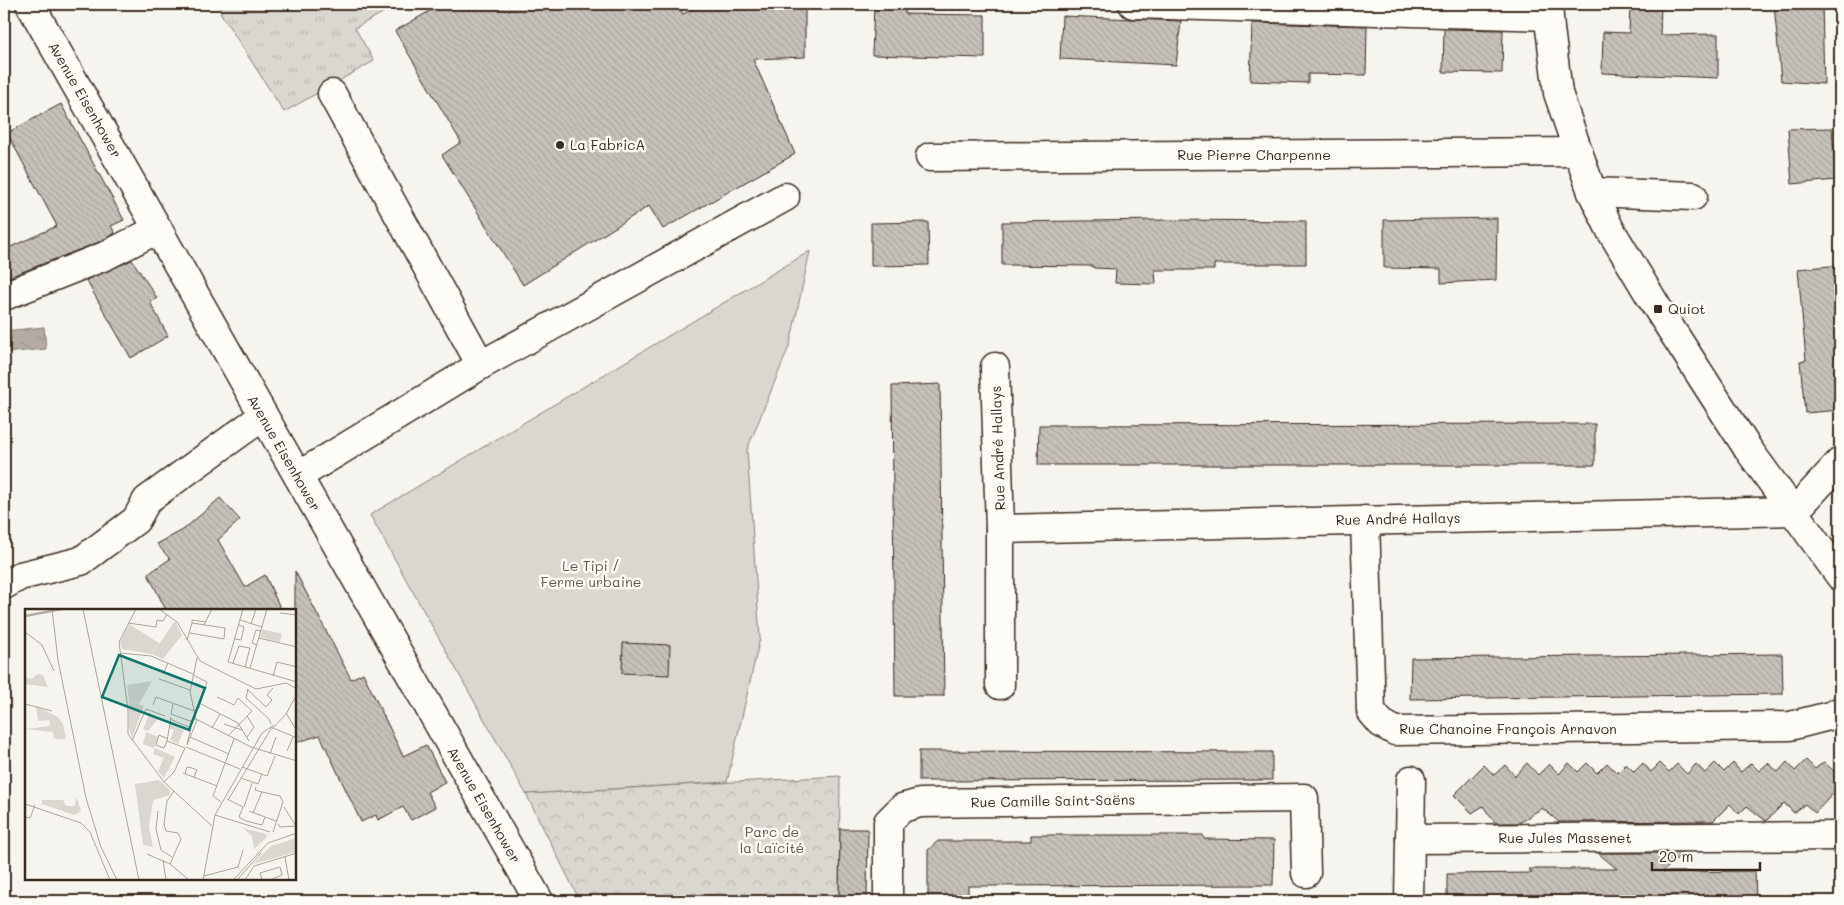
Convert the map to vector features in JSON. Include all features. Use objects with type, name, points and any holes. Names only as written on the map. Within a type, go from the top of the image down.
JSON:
[{"type":"street","name":"Avenue Eisenhower","points":[[30,4],[539,901]]},
{"type":"street","points":[[1133,4],[1548,10],[1558,93],[1592,192],[1610,229],[1748,449],[1795,510],[1840,576]]},
{"type":"street","points":[[332,94],[482,365]]},
{"type":"street","name":"Rue Pierre Charpenne","points":[[930,157],[1578,152]]},
{"type":"street","points":[[1592,192],[1693,196]]},
{"type":"street","points":[[298,476],[482,365],[785,197]]},
{"type":"street","points":[[4,296],[104,256],[158,229]]},
{"type":"street","name":"Rue André Hallays","points":[[995,367],[1000,529],[1000,685]]},
{"type":"street","points":[[4,585],[20,576],[81,561],[136,520],[147,500],[263,416]]},
{"type":"street","points":[[1795,510],[1840,462]]},
{"type":"street","name":"Rue André Hallays","points":[[1000,529],[1795,510]]},
{"type":"street","name":"Rue Chanoine François Arnavon","points":[[1365,520],[1371,711],[1380,723],[1395,731],[1790,726],[1833,715],[1840,711]]},
{"type":"street","points":[[1409,901],[1411,780]]},
{"type":"street","name":"Rue Camille Saint-Saëns","points":[[888,901],[888,822],[902,808],[920,803],[1304,798],[1306,874]]},
{"type":"street","name":"Rue Jules Massenet","points":[[1410,839],[1840,836]]},
{"type":"green space","points":[[220,4],[399,4],[355,28],[374,61],[284,112],[221,14]]},
{"type":"green space","name":"Le Tipi / Ferme urbaine","points":[[810,251],[790,344],[747,450],[760,638],[727,782],[526,794],[370,515]]},
{"type":"green space","name":"Parc de la Laïcité","points":[[840,776],[839,901],[580,901],[526,794]]},
{"type":"green space","points":[[1210,897],[1209,901],[987,901],[987,900]]},
{"type":"water","points":[[44,327],[46,349],[4,353],[4,331]]},
{"type":"building","name":"La FabricA","points":[[442,4],[677,4],[683,14],[703,4],[805,4],[805,57],[753,59],[795,154],[663,229],[649,206],[523,285],[442,155],[461,142],[395,31]]},
{"type":"building","points":[[874,4],[906,4],[905,14],[985,15],[985,58],[872,55]]},
{"type":"building","points":[[1630,4],[1661,4],[1660,35],[1718,34],[1718,78],[1602,73],[1603,32],[1629,33]]},
{"type":"building","points":[[1774,4],[1822,4],[1824,84],[1781,81]]},
{"type":"building","points":[[1062,16],[1181,21],[1176,65],[1060,59]]},
{"type":"building","points":[[1252,23],[1367,26],[1366,75],[1308,74],[1308,83],[1250,81]]},
{"type":"building","points":[[1444,29],[1503,30],[1502,73],[1443,72]]},
{"type":"building","points":[[61,104],[124,220],[111,226],[115,233],[99,242],[4,279],[4,250],[57,226],[7,133]]},
{"type":"building","points":[[1832,128],[1836,180],[1792,184],[1788,129]]},
{"type":"building","points":[[1497,218],[1496,280],[1441,283],[1441,269],[1384,268],[1384,220]]},
{"type":"building","points":[[1306,221],[1306,264],[1214,264],[1214,270],[1155,270],[1156,284],[1115,283],[1116,269],[1094,268],[1093,266],[1002,265],[1002,222]]},
{"type":"building","points":[[928,222],[929,265],[871,266],[871,223]]},
{"type":"building","points":[[132,260],[157,298],[150,302],[168,336],[131,358],[86,280]]},
{"type":"building","points":[[1840,265],[1840,410],[1805,413],[1800,361],[1806,360],[1798,269]]},
{"type":"building","points":[[940,384],[944,696],[895,696],[892,386]]},
{"type":"building","points":[[1595,424],[1595,465],[1038,465],[1039,425]]},
{"type":"building","points":[[220,498],[240,520],[218,540],[245,587],[265,575],[281,609],[166,609],[148,574],[170,559],[157,544],[183,530]]},
{"type":"building","points":[[295,571],[351,679],[363,673],[403,756],[426,745],[445,782],[427,792],[435,807],[411,820],[403,807],[378,820],[376,815],[361,822],[320,735],[296,743]]},
{"type":"building","points":[[623,643],[670,645],[669,675],[622,673]]},
{"type":"building","points":[[1782,654],[1783,694],[1410,699],[1411,658]]},
{"type":"building","points":[[919,751],[1272,752],[1272,780],[919,781]]},
{"type":"building","points":[[1806,760],[1815,769],[1824,762],[1840,777],[1840,786],[1815,813],[1805,804],[1794,813],[1784,803],[1766,821],[1747,806],[1739,814],[1730,804],[1713,821],[1559,822],[1542,808],[1519,823],[1495,823],[1483,806],[1472,813],[1454,795],[1484,765],[1494,775],[1505,765],[1515,776],[1527,763],[1538,775],[1549,764],[1559,774],[1569,763],[1578,772],[1587,763],[1597,773],[1607,763],[1617,773],[1626,764],[1634,772],[1643,763],[1651,772],[1660,763],[1669,772],[1677,764],[1687,774],[1696,764],[1705,773],[1715,763],[1724,772],[1733,763],[1741,772],[1751,763],[1759,771],[1768,763],[1778,772],[1787,762],[1795,771]]},
{"type":"building","points":[[840,829],[868,829],[867,901],[839,901]]},
{"type":"building","points":[[1031,835],[1203,835],[1204,839],[1274,840],[1273,885],[968,886],[968,901],[928,901],[928,850],[938,841],[1031,841]]},
{"type":"building","points":[[1598,853],[1682,853],[1663,872],[1755,871],[1756,901],[1447,901],[1447,874],[1532,873],[1528,869],[1617,869]]},
{"type":"place","name":"La FabricA","points":[[560,145]]},
{"type":"place","name":"Quiot","points":[[1658,309]]}]
